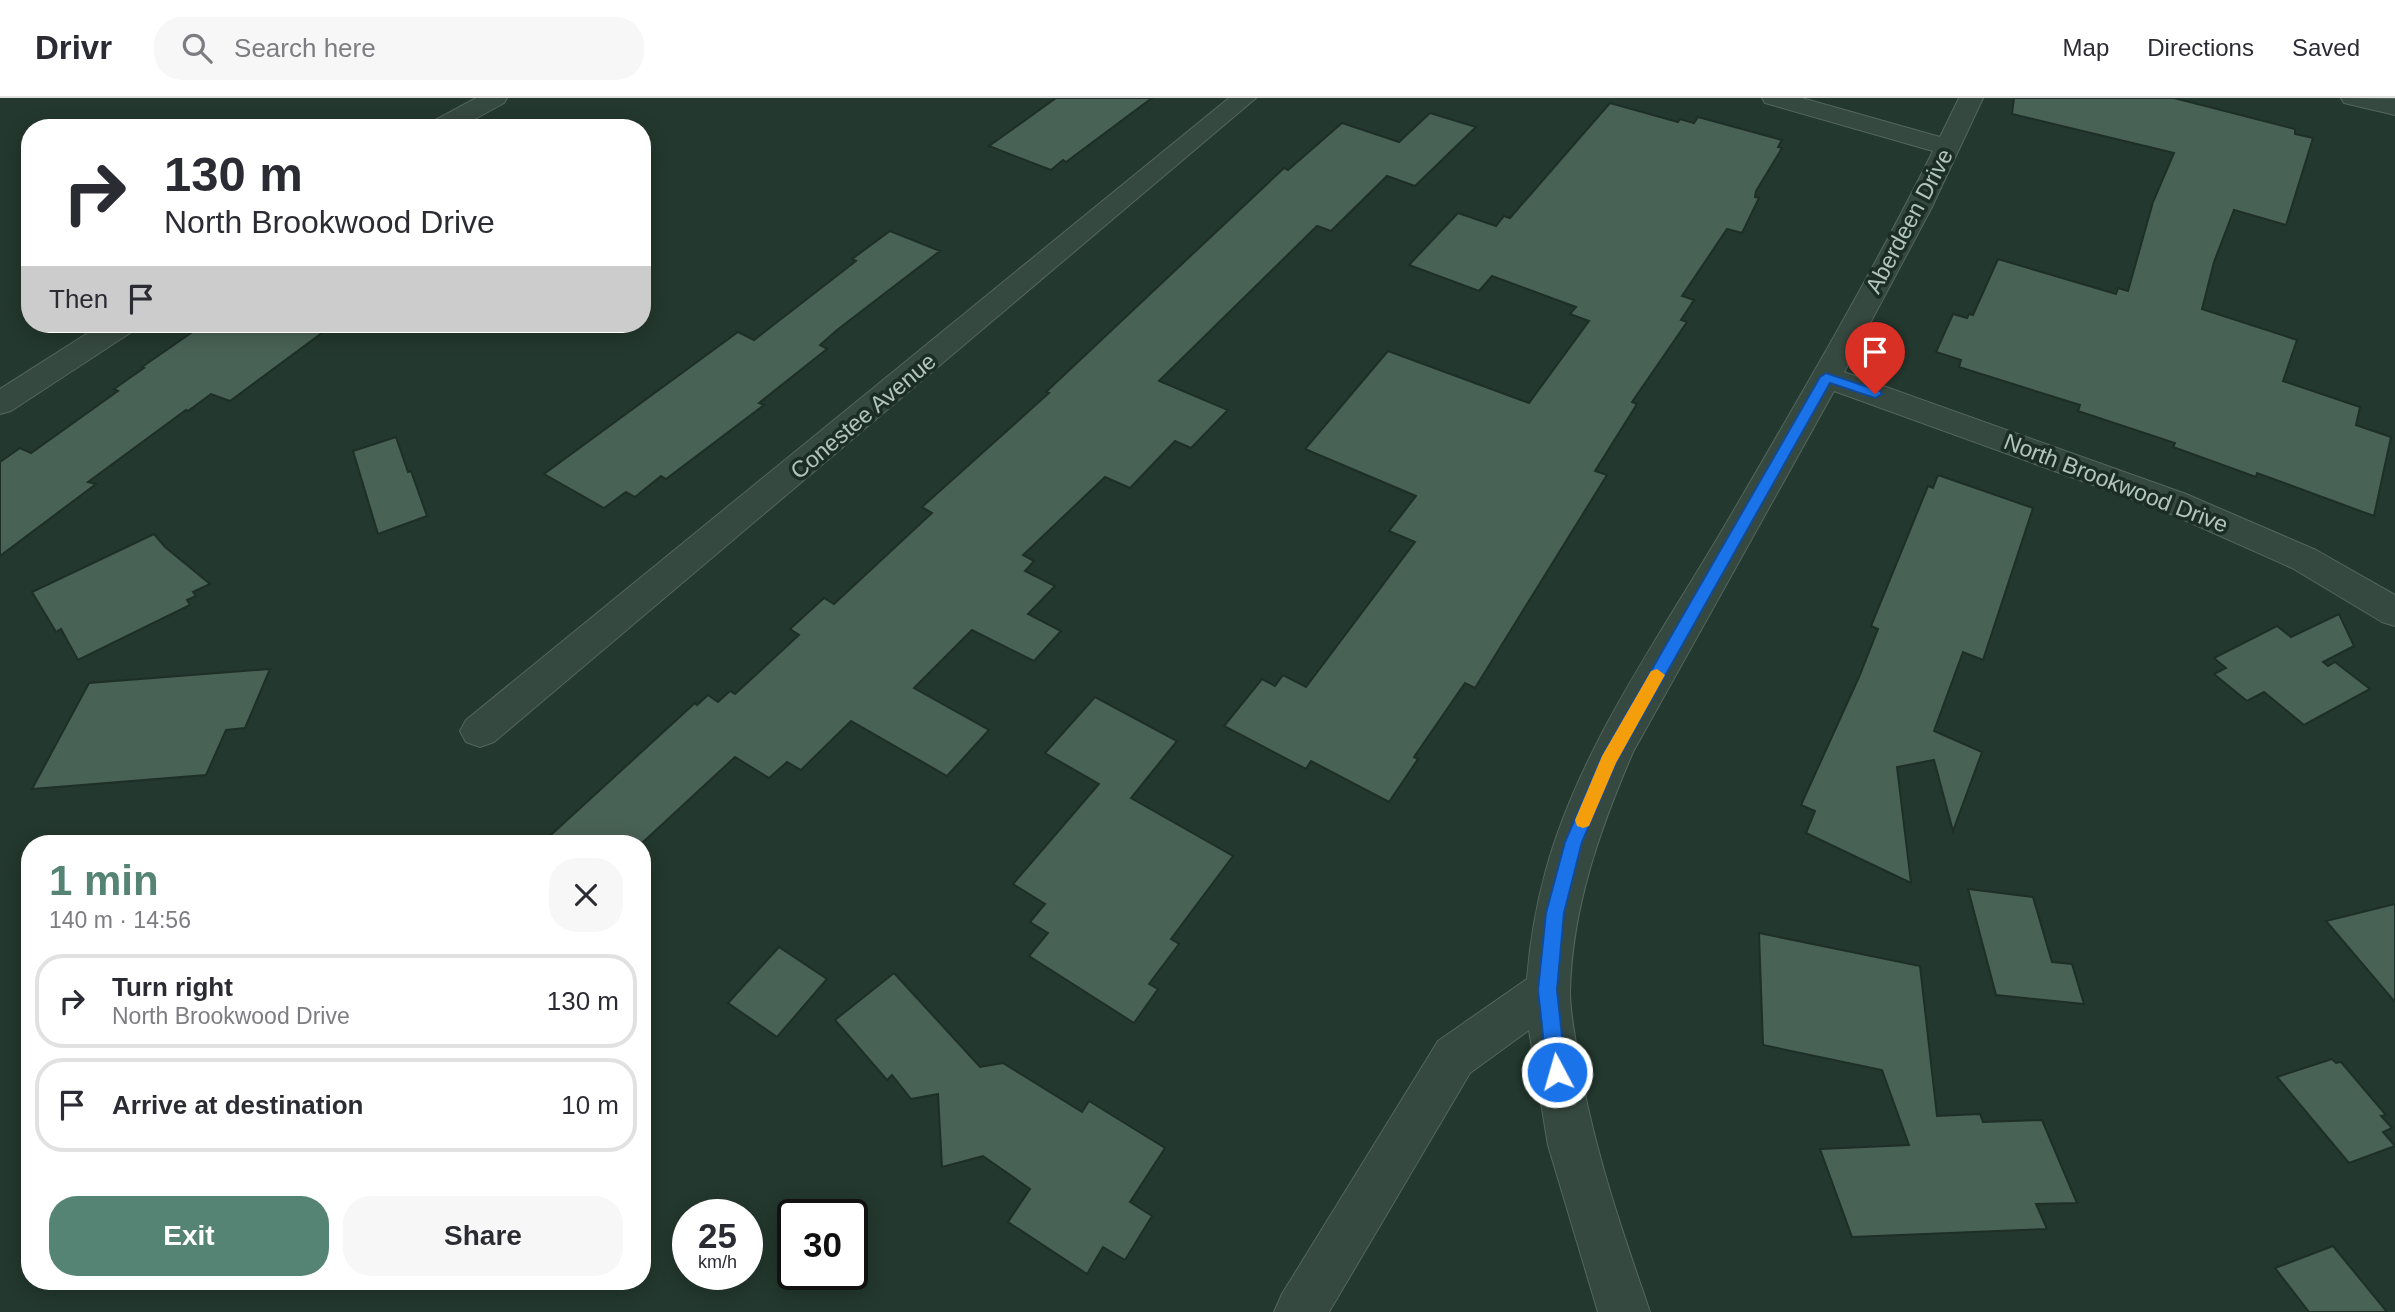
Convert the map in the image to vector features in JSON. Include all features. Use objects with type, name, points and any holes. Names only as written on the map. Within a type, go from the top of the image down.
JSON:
[{"type":"street","points":[[456,119],[495,98]]},
{"type":"street","name":"Conestee Avenue","points":[[480,731],[1244,98]]},
{"type":"street","points":[[1774,98],[1948,147]]},
{"type":"street","name":"Aberdeen Drive","points":[[1623,1312],[1594,1224],[1569,1131],[1557,1072],[1548,990],[1555,913],[1571,854],[1608,761],[1826,377],[1948,147],[1971,98]]},
{"type":"street","points":[[2353,98],[2395,107]]},
{"type":"street","points":[[0,404],[108,333]]},
{"type":"street","name":"North Brookwood Drive","points":[[1826,377],[2174,502],[2304,559],[2395,612]]},
{"type":"street","points":[[1300,1312],[1454,1058],[1548,990]]},
{"type":"building","points":[[1056,98],[1152,98],[1066,162],[1063,160],[1051,170],[989,146]]},
{"type":"building","points":[[2014,98],[2174,98],[2295,129],[2295,134],[2313,138],[2286,225],[2234,210],[2214,262],[2202,309],[2297,340],[2283,381],[2360,407],[2356,425],[2391,437],[2374,516],[2257,473],[2256,477],[2173,447],[2175,443],[2078,411],[2080,405],[1959,367],[1961,360],[1936,352],[1953,314],[1967,318],[1969,314],[1973,315],[1998,259],[2116,294],[2118,288],[2128,291],[2153,202],[2174,153],[2012,114]]},
{"type":"building","points":[[1610,103],[1678,122],[1680,119],[1694,123],[1698,117],[1782,140],[1778,147],[1782,148],[1756,191],[1755,197],[1759,198],[1742,233],[1727,229],[1682,296],[1694,300],[1681,320],[1687,322],[1632,402],[1637,404],[1595,471],[1607,475],[1475,688],[1465,683],[1414,757],[1418,759],[1389,802],[1311,761],[1306,769],[1224,726],[1262,679],[1275,686],[1283,675],[1306,687],[1415,542],[1389,531],[1416,496],[1305,449],[1388,351],[1529,403],[1589,321],[1570,314],[1576,307],[1492,276],[1479,291],[1409,265],[1458,213],[1496,226],[1504,216],[1510,218]]},
{"type":"building","points":[[1430,113],[1476,127],[1415,186],[1387,176],[1331,231],[1317,226],[1159,381],[1228,410],[1191,448],[1175,441],[1130,488],[1105,477],[1023,555],[1034,561],[1025,571],[1055,586],[1028,614],[1061,631],[1034,661],[972,630],[914,688],[989,730],[947,776],[851,721],[801,770],[787,762],[769,778],[735,757],[651,835],[551,835],[695,703],[697,705],[708,695],[718,702],[730,691],[735,694],[799,635],[790,629],[824,598],[834,604],[932,513],[922,507],[1049,393],[1046,392],[1284,168],[1288,170],[1342,123],[1399,142]]},
{"type":"building","points":[[890,231],[940,251],[837,330],[820,345],[827,349],[759,403],[764,405],[666,479],[661,476],[635,497],[626,492],[604,508],[544,474],[738,332],[754,340],[856,261],[852,259]]},
{"type":"building","points":[[191,333],[322,333],[230,401],[211,394],[186,410],[88,482],[96,484],[0,556],[0,462],[20,448],[31,453],[118,391],[114,389],[144,368],[142,367]]},
{"type":"building","points":[[396,437],[427,516],[378,534],[353,451]]},
{"type":"building","points":[[1938,475],[2033,508],[1983,660],[1963,652],[1934,731],[1982,752],[1953,831],[1934,760],[1897,767],[1911,883],[1806,833],[1815,811],[1801,805],[1859,677],[1878,629],[1871,626],[1928,486],[1933,488]]},
{"type":"building","points":[[154,534],[165,547],[210,584],[193,592],[196,596],[187,600],[190,605],[78,660],[61,629],[56,632],[32,592]]},
{"type":"building","points":[[2339,614],[2354,646],[2323,662],[2328,666],[2335,662],[2370,689],[2304,725],[2264,692],[2247,701],[2214,674],[2226,668],[2214,658],[2277,626],[2291,637]]},
{"type":"building","points":[[270,669],[245,728],[226,730],[206,775],[32,789],[89,683]]},
{"type":"building","points":[[1095,697],[1177,741],[1131,798],[1233,856],[1171,939],[1179,944],[1149,984],[1158,989],[1134,1023],[1029,956],[1048,933],[1030,922],[1045,904],[1013,884],[1099,784],[1045,753]]},
{"type":"building","points":[[1968,889],[2033,897],[2052,962],[2072,964],[2084,1004],[1996,995]]},
{"type":"building","points":[[2395,904],[2395,1002],[2326,921]]},
{"type":"building","points":[[1759,933],[1920,966],[1937,1116],[1980,1114],[1983,1122],[2042,1120],[2077,1203],[2036,1204],[2047,1229],[1852,1237],[1820,1149],[1909,1145],[1882,1070],[1763,1045]]},
{"type":"building","points":[[779,947],[827,979],[777,1037],[728,1003]]},
{"type":"building","points":[[894,973],[980,1067],[1003,1063],[1082,1112],[1089,1101],[1165,1148],[1130,1202],[1152,1216],[1125,1260],[1103,1247],[1087,1274],[1008,1222],[1030,1189],[983,1156],[942,1167],[938,1094],[911,1099],[892,1075],[887,1080],[835,1020]]},
{"type":"building","points":[[2332,1059],[2336,1063],[2341,1062],[2386,1115],[2381,1116],[2392,1128],[2383,1132],[2395,1146],[2349,1163],[2277,1077]]},
{"type":"building","points":[[2333,1246],[2387,1312],[2309,1312],[2275,1268]]},
{"type":"slow traffic","points":[[1583,820],[1608,761],[1657,675]]},
{"type":"route","points":[[1557,1072],[1548,990],[1555,913],[1574,842],[1608,761],[1826,377],[1875,394]]}]
